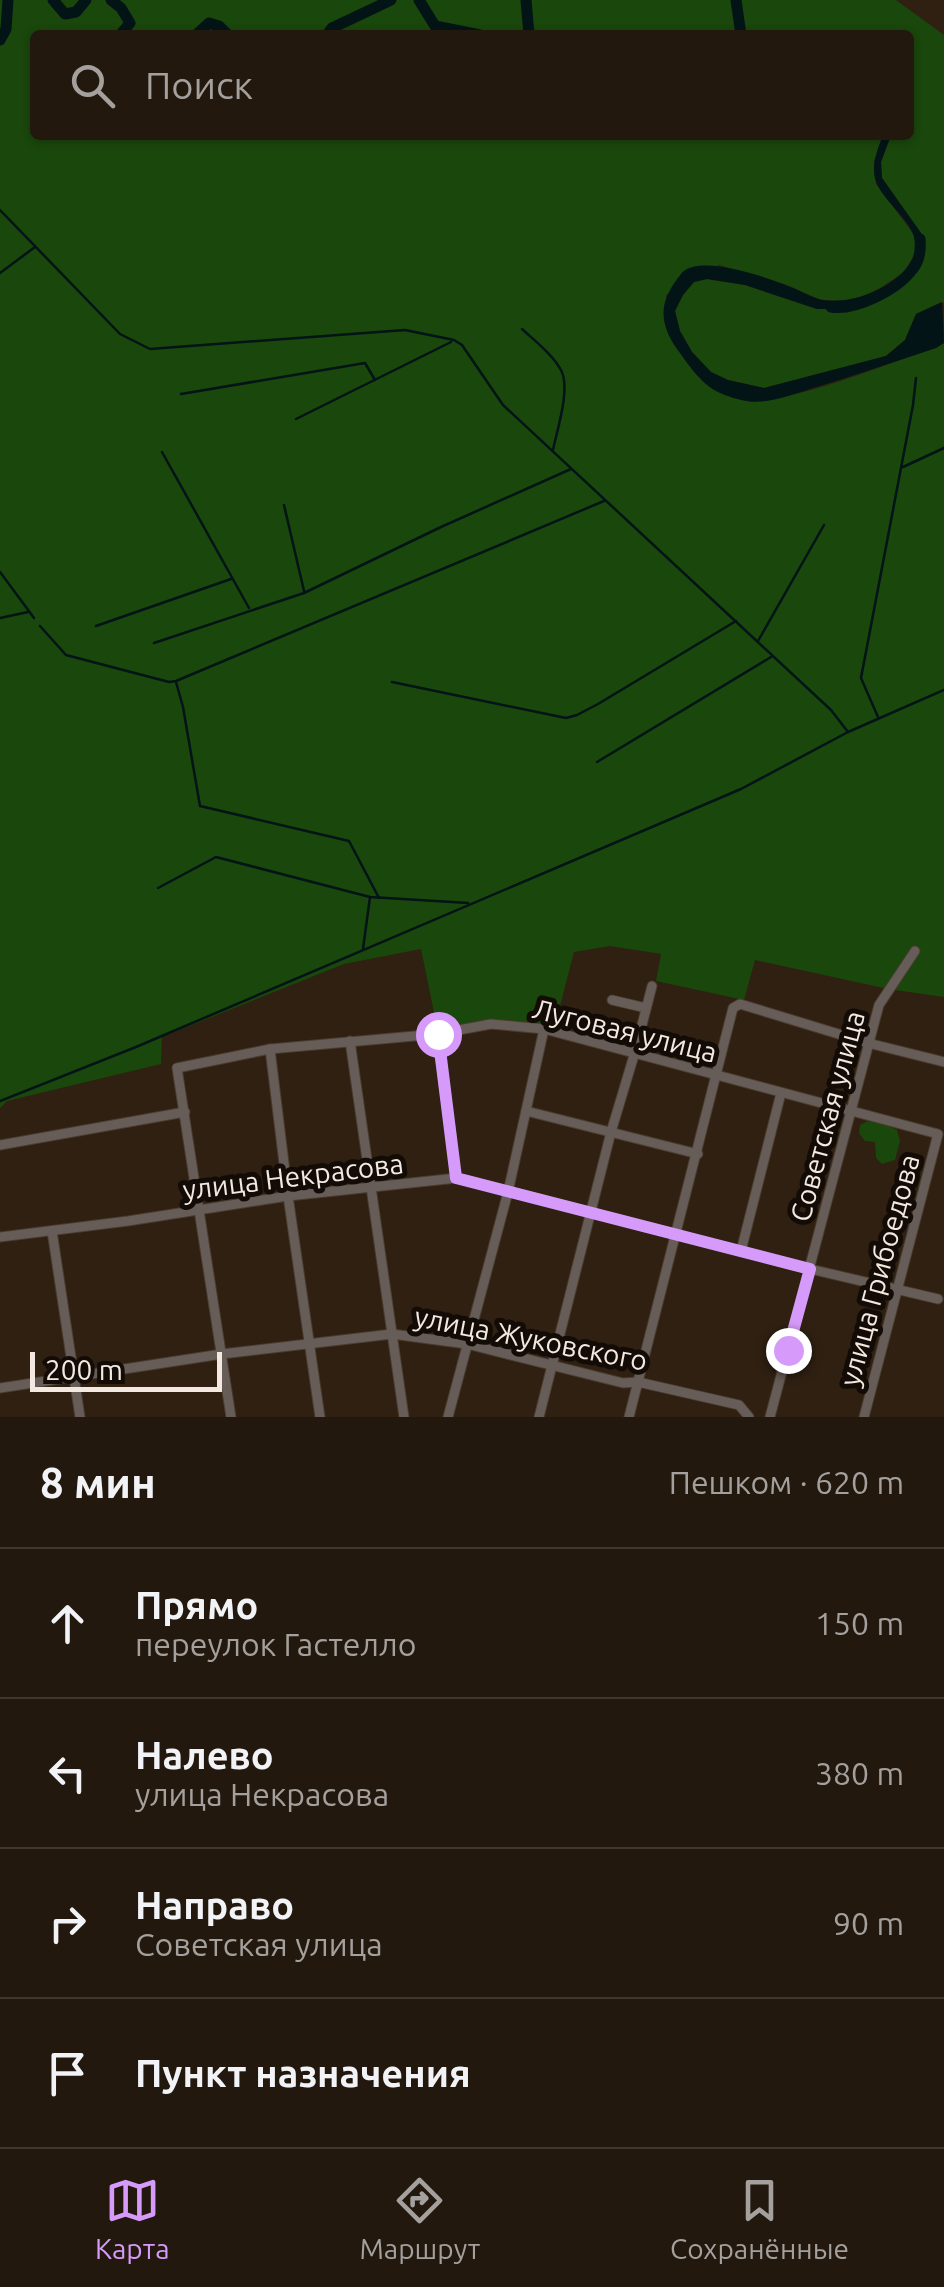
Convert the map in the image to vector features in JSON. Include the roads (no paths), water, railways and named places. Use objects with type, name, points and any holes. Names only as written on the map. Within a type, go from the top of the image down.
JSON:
[{"type":"street","name":"Советская улица","points":[[770,1417],[868,1043],[882,1000],[915,951]]},
{"type":"street","points":[[539,1417],[652,986]]},
{"type":"street","points":[[612,1000],[646,1008]]},
{"type":"street","points":[[629,1417],[733,1008],[740,1004],[944,1062]]},
{"type":"street","name":"Луговая улица","points":[[184,1112],[178,1068],[270,1049],[438,1034],[491,1024],[544,1030],[636,1052],[938,1134]]},
{"type":"street","points":[[448,1417],[508,1192],[544,1030]]},
{"type":"street","points":[[438,1034],[456,1178]]},
{"type":"street","points":[[350,1041],[404,1417]]},
{"type":"street","points":[[270,1049],[320,1417]]},
{"type":"street","points":[[741,1251],[781,1093]]},
{"type":"street","points":[[526,1111],[698,1154]]},
{"type":"street","points":[[0,1144],[184,1112],[231,1417]]},
{"type":"street","name":"улица Грибоедова","points":[[864,1417],[938,1134]]},
{"type":"street","name":"улица Некрасова","points":[[0,1237],[288,1196],[456,1178],[938,1299]]},
{"type":"street","points":[[52,1231],[80,1417]]},
{"type":"street","name":"улица Жуковского","points":[[0,1388],[222,1354],[392,1334],[467,1344],[623,1383],[638,1382],[739,1405],[749,1417]]},
{"type":"waterway","points":[[0,40],[6,29],[8,0]]},
{"type":"waterway","points":[[53,0],[65,14],[76,12],[86,0]]},
{"type":"waterway","points":[[111,0],[130,23],[124,30]]},
{"type":"waterway","points":[[331,30],[391,0]]},
{"type":"waterway","points":[[419,0],[435,26],[455,30]]},
{"type":"waterway","points":[[526,0],[529,30]]},
{"type":"waterway","points":[[736,0],[740,30]]},
{"type":"waterway","points":[[201,30],[209,23],[223,30]]},
{"type":"waterway","points":[[0,210],[120,334],[150,349],[405,330],[454,340],[462,345],[503,405],[831,710],[848,732]]},
{"type":"waterway","points":[[831,307],[852,306],[896,285],[917,263],[920,239]]},
{"type":"waterway","points":[[0,273],[35,247]]},
{"type":"waterway","points":[[522,329],[553,359],[564,378],[553,450]]},
{"type":"waterway","points":[[296,419],[451,342]]},
{"type":"waterway","points":[[181,394],[365,363],[375,380]]},
{"type":"waterway","points":[[878,717],[861,678],[916,378]]},
{"type":"waterway","points":[[903,467],[944,448]]},
{"type":"waterway","points":[[162,452],[249,608]]},
{"type":"waterway","points":[[154,643],[304,593],[571,469]]},
{"type":"waterway","points":[[40,626],[66,655],[176,681],[604,501]]},
{"type":"waterway","points":[[284,505],[304,591]]},
{"type":"waterway","points":[[758,641],[824,525]]},
{"type":"waterway","points":[[0,572],[34,618]]},
{"type":"waterway","points":[[96,626],[231,579]]},
{"type":"waterway","points":[[0,618],[28,612]]},
{"type":"waterway","points":[[392,682],[566,718],[598,704],[736,621]]},
{"type":"waterway","points":[[597,762],[771,657]]},
{"type":"waterway","points":[[176,682],[200,806],[349,841],[379,898]]},
{"type":"waterway","points":[[0,1101],[136,1047],[741,789],[848,732],[944,690]]},
{"type":"waterway","points":[[158,888],[216,857],[370,897],[468,903]]},
{"type":"waterway","points":[[363,949],[370,897]]}]
